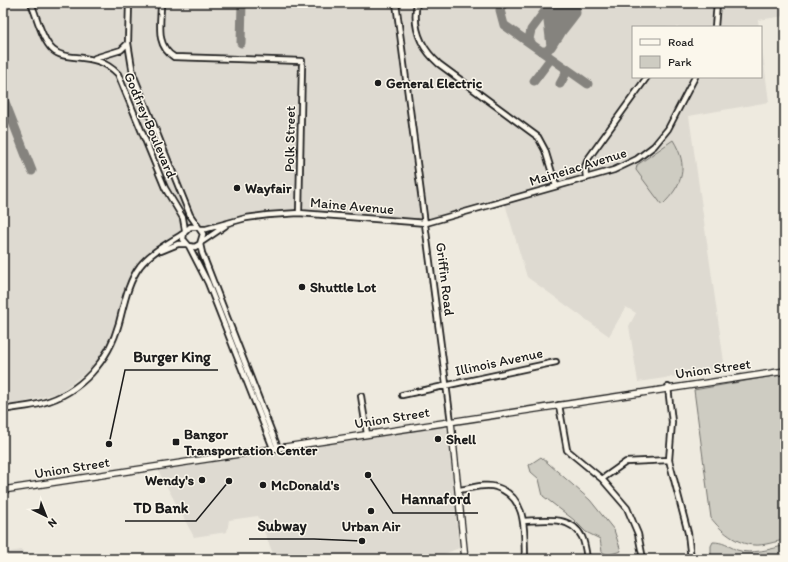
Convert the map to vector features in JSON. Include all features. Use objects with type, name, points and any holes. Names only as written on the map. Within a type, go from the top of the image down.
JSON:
[{"type":"main road","name":"Union Street","points":[[3,490],[451,422],[668,387],[785,371]]},
{"type":"main road","name":"Griffin Road","points":[[451,422],[465,559]]},
{"type":"street","name":"Godfrey Boulevard","points":[[31,3],[48,44],[54,51],[63,55],[93,59],[103,62],[113,69],[122,82],[165,188],[183,218],[184,231]]},
{"type":"street","name":"Godfrey Boulevard","points":[[129,3],[128,43],[133,74],[143,103],[190,215],[199,228]]},
{"type":"street","name":"Polk Street","points":[[161,3],[161,42],[167,53],[174,57],[302,63],[299,213]]},
{"type":"street","name":"Griffin Road","points":[[396,3],[451,422]]},
{"type":"street","points":[[416,3],[416,27],[426,50],[439,64],[538,137],[545,150],[556,186]]},
{"type":"street","points":[[716,26],[717,3]]},
{"type":"street","points":[[93,59],[116,52],[128,43]]},
{"type":"street","points":[[586,178],[585,167],[588,160],[646,78]]},
{"type":"street","name":"Maineiac Avenue","points":[[426,223],[614,170],[637,159],[654,146],[668,129],[695,78]]},
{"type":"street","name":"Maine Avenue","points":[[199,228],[206,229],[268,214],[299,213],[426,223]]},
{"type":"street","name":"Maine Avenue","points":[[201,242],[230,222]]},
{"type":"street","points":[[3,410],[43,403],[70,390],[89,376],[101,362],[112,343],[132,281],[140,266],[148,257],[192,226],[199,228],[203,234],[201,242],[202,254],[275,448]]},
{"type":"street","points":[[184,231],[183,239],[188,245],[208,283],[275,448]]},
{"type":"street","points":[[148,257],[182,243],[195,247],[201,242]]},
{"type":"street","name":"Illinois Avenue","points":[[402,394],[556,362]]},
{"type":"street","points":[[668,387],[672,422],[670,460],[688,533],[691,559]]},
{"type":"street","points":[[361,396],[367,434]]},
{"type":"street","points":[[559,405],[567,450],[602,479],[627,508],[638,534],[643,559]]},
{"type":"street","points":[[602,479],[626,462],[670,460]]},
{"type":"street","points":[[458,490],[495,486],[515,500],[522,511],[524,521],[525,559]]},
{"type":"street","points":[[524,521],[559,520],[573,527],[582,537],[587,559]]},
{"type":"shaded area","points":[[3,3],[785,3],[785,16],[758,20],[759,26],[632,26],[632,78],[762,78],[762,48],[769,102],[689,116],[725,369],[638,382],[629,326],[636,313],[626,307],[609,336],[527,277],[506,207],[501,196],[432,219],[415,220],[308,210],[201,228],[152,251],[136,266],[110,340],[99,359],[85,373],[60,392],[3,408]]},
{"type":"shaded area","points":[[445,427],[448,432],[459,548],[432,559],[275,559],[258,516],[229,520],[227,532],[194,537],[158,470]]},
{"type":"shaded area","points":[[22,550],[26,559],[3,559],[3,553]]},
{"type":"green space","points":[[673,140],[681,158],[681,175],[675,190],[662,205],[636,170],[637,165]]},
{"type":"green space","points":[[785,374],[785,540],[762,545],[747,544],[730,536],[719,528],[711,518],[694,390]]},
{"type":"green space","points":[[541,457],[590,500],[614,530],[621,551],[608,555],[602,552],[600,539],[586,532],[574,520],[543,496],[539,479],[531,472],[529,465]]},
{"type":"green space","points":[[713,542],[723,543],[737,550],[748,552],[768,550],[785,545],[785,559],[711,559],[711,546]]},
{"type":"taxiway","points":[[241,43],[242,3]]},
{"type":"taxiway","points":[[504,3],[500,10],[504,25],[588,84]]},
{"type":"taxiway","points":[[551,47],[558,36],[553,3]]},
{"type":"taxiway","points":[[558,38],[564,28],[560,3]]},
{"type":"taxiway","points":[[563,30],[570,21],[567,3]]},
{"type":"taxiway","points":[[570,21],[576,13],[575,3]]},
{"type":"taxiway","points":[[532,44],[529,39],[531,30],[548,7]]},
{"type":"taxiway","points":[[541,51],[547,51],[551,46],[547,13],[548,8]]},
{"type":"taxiway","points":[[534,81],[549,61],[550,57]]},
{"type":"taxiway","points":[[560,84],[566,73],[565,68]]},
{"type":"taxiway","points":[[3,97],[32,171]]},
{"type":"place","name":"General Electric","points":[[378,83]]},
{"type":"place","name":"Wayfair","points":[[237,188]]},
{"type":"place","name":"Shuttle Lot","points":[[302,287]]},
{"type":"place","name":"Shell","points":[[438,439]]},
{"type":"place","name":"Bangor Transportation Center","points":[[176,442]]},
{"type":"place","name":"Burger King","points":[[109,444]]},
{"type":"place","name":"Hannaford","points":[[368,475]]},
{"type":"place","name":"Wendy's","points":[[202,480]]},
{"type":"place","name":"TD Bank","points":[[229,481]]},
{"type":"place","name":"McDonald's","points":[[263,485]]},
{"type":"place","name":"Urban Air","points":[[371,511]]},
{"type":"place","name":"Subway","points":[[362,541]]}]
